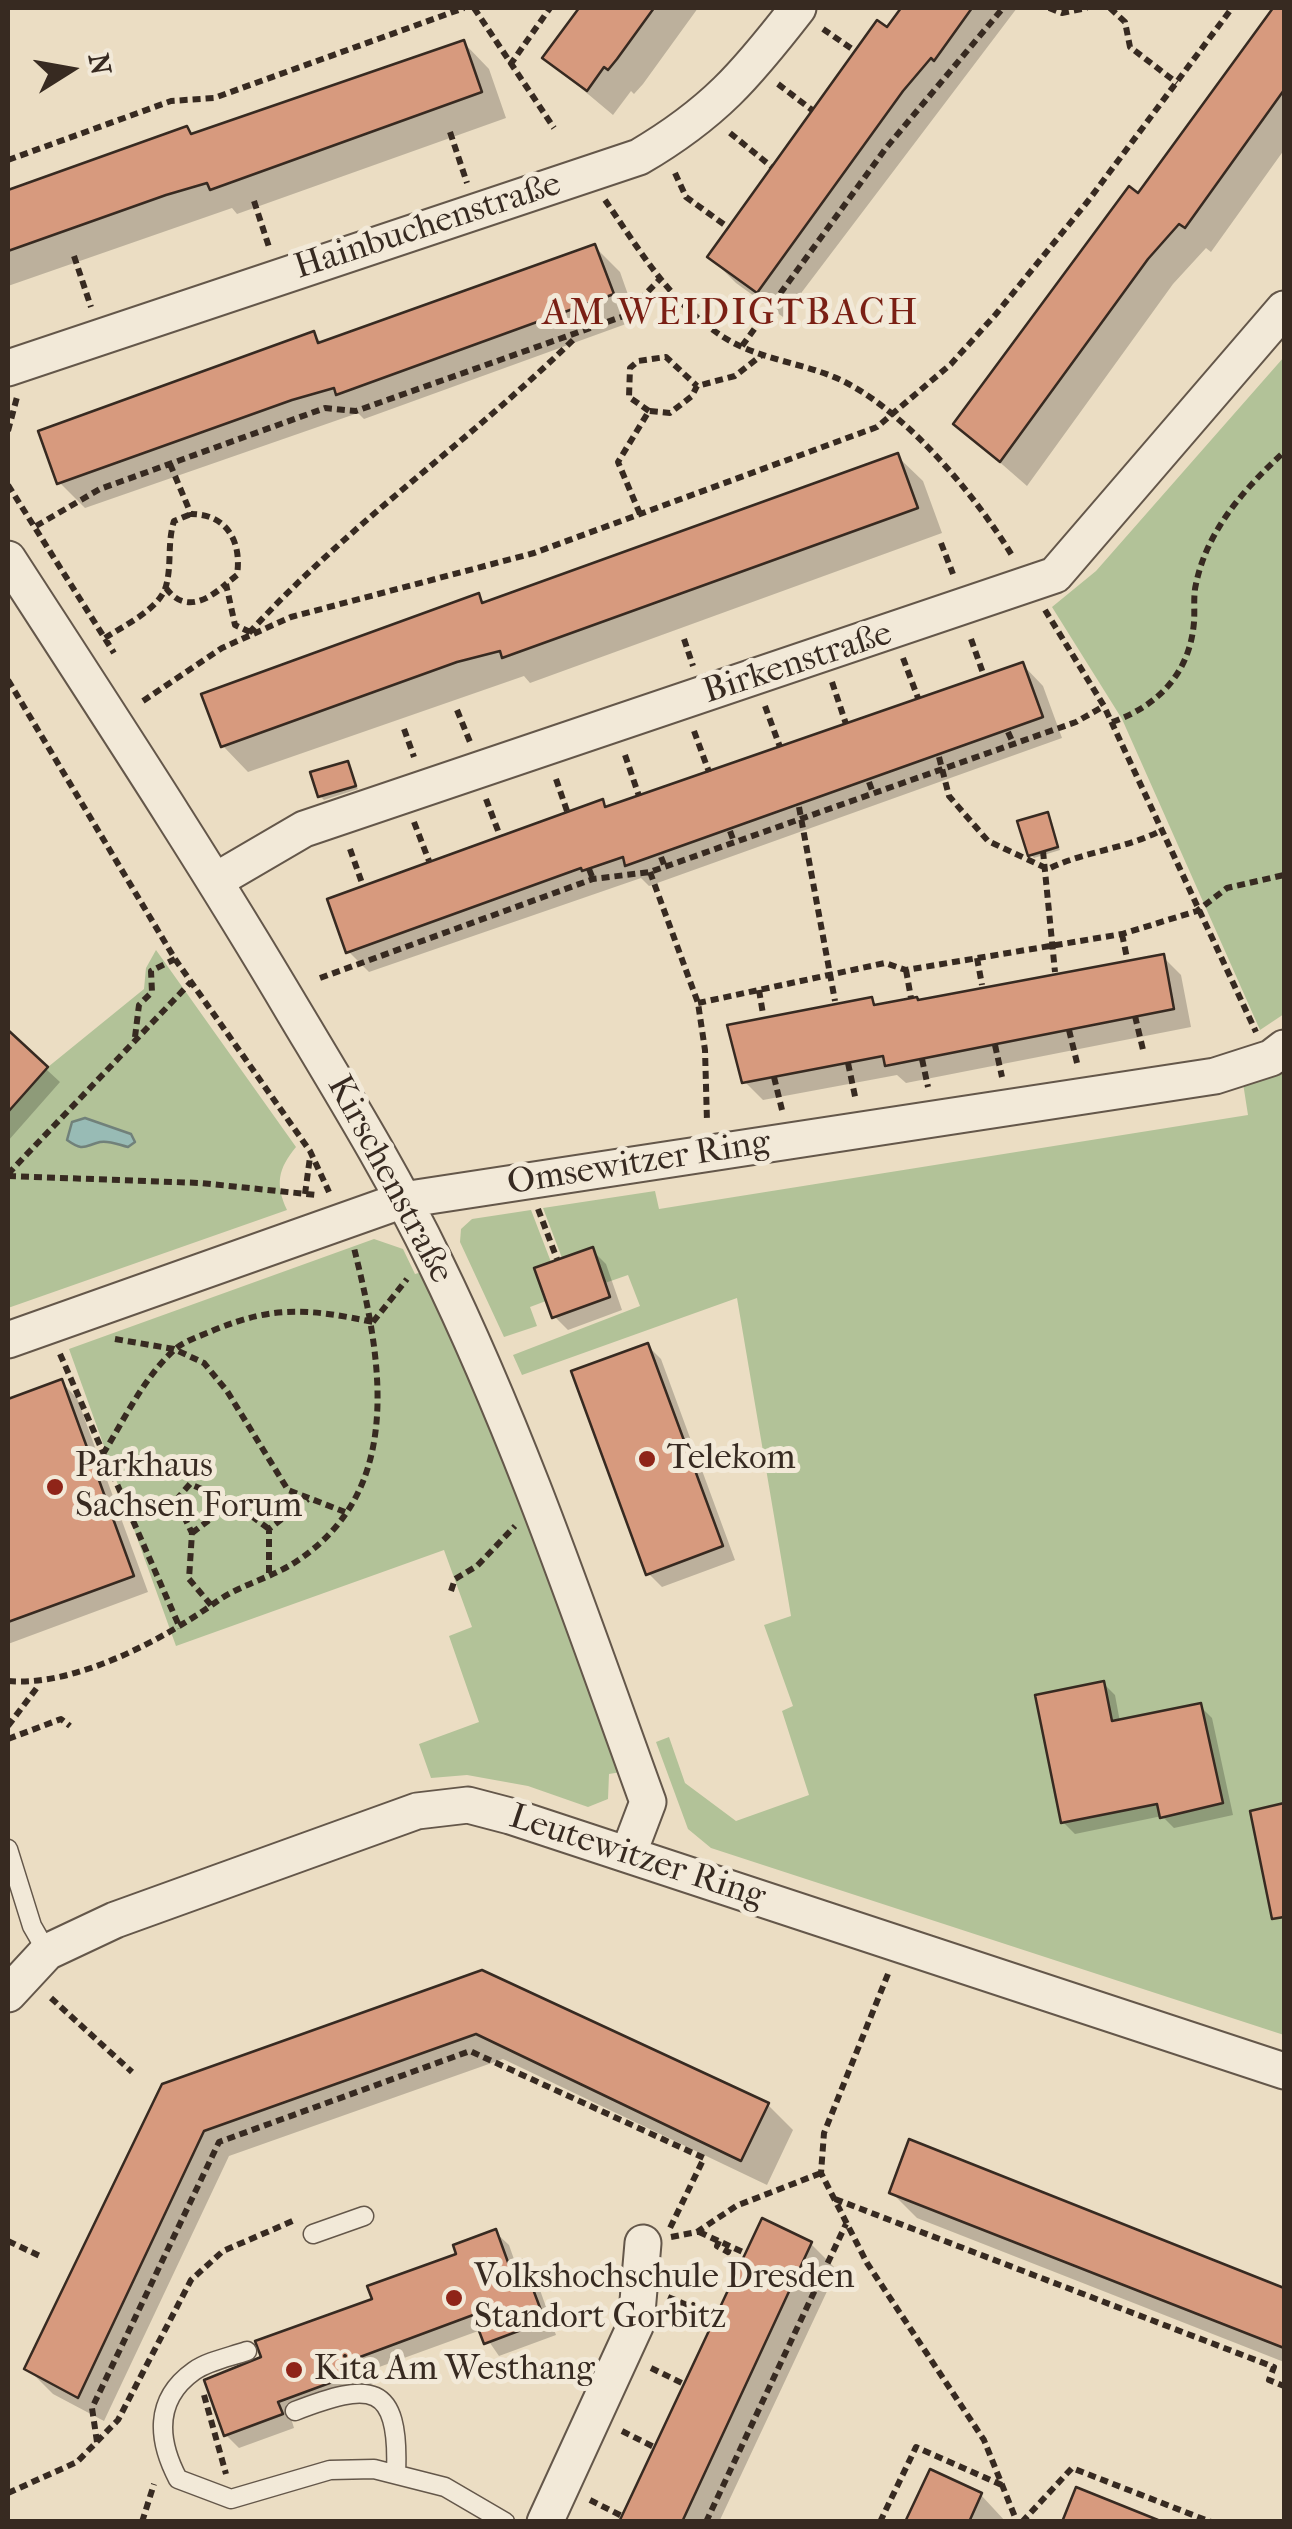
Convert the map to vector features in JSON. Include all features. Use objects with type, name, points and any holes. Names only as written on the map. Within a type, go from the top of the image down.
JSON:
[{"type":"street","name":"Hainbuchenstraße","points":[[14,374],[639,157],[692,126],[809,17]]},
{"type":"street","name":"Birkenstraße","points":[[215,881],[304,829],[1055,575],[1284,309]]},
{"type":"street","name":"Kirschenstraße","points":[[8,559],[215,881],[354,1110],[480,1356],[542,1510],[648,1802],[629,1852]]},
{"type":"street","name":"Omsewitzer Ring","points":[[8,1340],[403,1200],[1215,1076],[1271,1058],[1284,1048]]},
{"type":"street","name":"Leutewitzer Ring","points":[[26,1973],[115,1920],[417,1811],[468,1805],[629,1852],[1284,2072]]},
{"type":"street","points":[[544,2522],[636,2324],[643,2242]]},
{"type":"lane","points":[[8,1849],[32,1926],[26,1973]]},
{"type":"lane","points":[[312,2224],[364,2216]]},
{"type":"lane","points":[[247,2350],[194,2370],[177,2388],[162,2416],[162,2448],[178,2480],[230,2499],[330,2470],[396,2473],[445,2487],[505,2522]]},
{"type":"lane","points":[[295,2411],[346,2391],[367,2394],[386,2406],[398,2432],[396,2473]]},
{"type":"path","points":[[8,160],[171,101],[214,98],[464,8]]},
{"type":"path","points":[[474,8],[554,128]]},
{"type":"path","points":[[510,65],[550,8]]},
{"type":"path","points":[[742,346],[886,148],[1003,8]]},
{"type":"path","points":[[1049,8],[1062,14],[1087,8]]},
{"type":"path","points":[[1110,8],[1124,22],[1130,47],[1177,82]]},
{"type":"path","points":[[143,700],[247,634],[291,617],[534,553],[877,427],[952,364],[996,314],[1232,8]]},
{"type":"path","points":[[809,17],[855,50]]},
{"type":"path","points":[[781,87],[812,110]]},
{"type":"path","points":[[450,132],[463,172]]},
{"type":"path","points":[[730,132],[772,167]]},
{"type":"path","points":[[679,183],[686,197],[728,228]]},
{"type":"path","points":[[254,201],[267,240]]},
{"type":"path","points":[[74,256],[86,292]]},
{"type":"path","points":[[36,526],[100,490],[324,408],[356,411],[578,336],[624,316],[660,279]]},
{"type":"path","points":[[247,634],[308,568],[450,452],[578,336]]},
{"type":"path","points":[[696,386],[666,357],[638,361],[630,368],[629,398],[650,411],[670,413],[696,386],[734,376],[763,354]]},
{"type":"path","points":[[8,431],[14,374]]},
{"type":"path","points":[[640,514],[618,462],[650,411]]},
{"type":"path","points":[[1112,722],[1155,702],[1184,667],[1194,627],[1196,584],[1222,520],[1284,452]]},
{"type":"path","points":[[170,464],[191,514]]},
{"type":"path","points":[[191,514],[210,514],[225,525],[240,552],[237,575],[210,598],[187,603],[173,598],[166,588],[168,542],[174,521],[191,514]]},
{"type":"path","points":[[940,544],[952,570]]},
{"type":"path","points":[[226,584],[235,625],[247,634]]},
{"type":"path","points":[[104,638],[149,608],[166,588]]},
{"type":"path","points":[[971,636],[984,676]]},
{"type":"path","points":[[684,640],[694,670]]},
{"type":"path","points":[[904,662],[918,698]]},
{"type":"path","points":[[8,680],[176,959],[310,1151],[332,1198],[201,1183],[8,1175]]},
{"type":"path","points":[[833,688],[846,724]]},
{"type":"path","points":[[320,978],[593,879],[665,867],[1076,722],[1104,706]]},
{"type":"path","points":[[766,710],[780,747]]},
{"type":"path","points":[[404,729],[412,752]]},
{"type":"path","points":[[694,732],[709,772]]},
{"type":"path","points":[[1008,732],[1012,744]]},
{"type":"path","points":[[625,757],[639,796]]},
{"type":"path","points":[[939,757],[949,796],[988,841],[1048,869]]},
{"type":"path","points":[[553,770],[567,811]]},
{"type":"path","points":[[869,782],[872,793]]},
{"type":"path","points":[[484,794],[500,836]]},
{"type":"path","points":[[800,807],[836,1000]]},
{"type":"path","points":[[412,817],[429,861]]},
{"type":"path","points":[[1048,869],[1070,858],[1133,845],[1162,830]]},
{"type":"path","points":[[730,832],[734,842]]},
{"type":"path","points":[[347,838],[363,886]]},
{"type":"path","points":[[1043,851],[1048,869],[1045,888],[1055,972]]},
{"type":"path","points":[[661,857],[665,867]]},
{"type":"path","points":[[590,868],[593,879]]},
{"type":"path","points":[[650,872],[698,1003],[705,1050],[708,1153]]},
{"type":"path","points":[[698,1003],[884,963],[906,970],[1122,934],[1198,911],[1227,888],[1284,876]]},
{"type":"path","points":[[520,893],[524,903]]},
{"type":"path","points":[[451,918],[455,928]]},
{"type":"path","points":[[1122,934],[1127,958]]},
{"type":"path","points":[[382,944],[386,952]]},
{"type":"path","points":[[977,958],[982,985]]},
{"type":"path","points":[[135,1038],[139,1005],[152,992],[151,972],[176,959]]},
{"type":"path","points":[[906,970],[911,998]]},
{"type":"path","points":[[8,1175],[191,982]]},
{"type":"path","points":[[759,990],[763,1014]]},
{"type":"path","points":[[1135,1016],[1147,1066]]},
{"type":"path","points":[[1069,1030],[1081,1077]]},
{"type":"path","points":[[994,1044],[1005,1089]]},
{"type":"path","points":[[922,1059],[932,1101]]},
{"type":"path","points":[[848,1063],[859,1113]]},
{"type":"path","points":[[774,1077],[786,1124]]},
{"type":"path","points":[[296,1211],[306,1194],[310,1151]]},
{"type":"path","points":[[544,1224],[557,1260]]},
{"type":"path","points":[[8,1681],[40,1684],[180,1628],[212,1605],[298,1561],[345,1512],[362,1484],[375,1446],[373,1322],[352,1238]]},
{"type":"path","points":[[373,1322],[410,1275]]},
{"type":"path","points":[[104,1454],[142,1388],[174,1349],[259,1313],[293,1308],[373,1322]]},
{"type":"path","points":[[107,1337],[174,1349],[204,1363],[227,1390],[288,1490],[345,1512]]},
{"type":"path","points":[[57,1346],[180,1628]]},
{"type":"path","points":[[212,1605],[189,1579],[192,1533],[176,1500],[190,1484],[232,1502],[268,1529]]},
{"type":"path","points":[[268,1529],[308,1499]]},
{"type":"path","points":[[192,1533],[232,1502]]},
{"type":"path","points":[[451,1590],[455,1580],[477,1566],[516,1524],[542,1510]]},
{"type":"path","points":[[268,1529],[269,1574]]},
{"type":"path","points":[[8,1726],[40,1684]]},
{"type":"path","points":[[8,1739],[61,1719],[70,1726]]},
{"type":"path","points":[[900,1946],[824,2133],[821,2173],[867,2264],[984,2440],[1019,2522],[1072,2468],[1211,2522]]},
{"type":"path","points":[[26,1973],[132,2072]]},
{"type":"path","points":[[97,2442],[92,2408],[219,2142],[470,2051],[704,2158],[674,2218]]},
{"type":"path","points":[[643,2242],[698,2232],[736,2206],[821,2173]]},
{"type":"path","points":[[834,2198],[1274,2367],[1269,2380],[1284,2386]]},
{"type":"path","points":[[706,2522],[846,2223]]},
{"type":"path","points":[[8,2492],[76,2462],[118,2420],[191,2280],[223,2251],[312,2224]]},
{"type":"path","points":[[698,2232],[746,2252]]},
{"type":"path","points":[[8,2241],[40,2256]]},
{"type":"path","points":[[698,2309],[715,2317]]},
{"type":"path","points":[[194,2370],[217,2431],[230,2499]]},
{"type":"path","points":[[662,2373],[684,2384]]},
{"type":"path","points":[[628,2434],[654,2446]]},
{"type":"path","points":[[880,2522],[916,2446],[1003,2485]]},
{"type":"green space","points":[[1284,357],[1284,1014],[1260,1030],[1122,719],[1052,607],[1096,571]]},
{"type":"green space","points":[[156,950],[296,1147],[280,1177],[287,1210],[8,1308],[8,1112],[48,1067],[144,989],[146,968]]},
{"type":"green space","points":[[1284,1069],[1284,2035],[711,1848],[688,1829],[656,1742],[669,1737],[685,1783],[736,1821],[809,1795],[782,1711],[793,1706],[764,1625],[791,1616],[737,1298],[522,1375],[513,1355],[640,1306],[628,1275],[605,1283],[593,1247],[562,1258],[543,1208],[655,1191],[659,1209],[1248,1115],[1243,1083]]},
{"type":"green space","points":[[531,1210],[551,1262],[534,1268],[546,1301],[530,1307],[537,1326],[504,1337],[460,1242],[461,1229],[472,1219]]},
{"type":"green space","points":[[374,1239],[403,1249],[415,1274],[426,1271],[483,1398],[621,1772],[609,1774],[608,1799],[588,1807],[528,1786],[467,1775],[431,1778],[419,1744],[479,1722],[449,1636],[472,1627],[444,1550],[176,1646],[69,1349]]},
{"type":"water","points":[[85,1118],[131,1134],[135,1142],[128,1147],[110,1142],[77,1146],[67,1140],[72,1122]]},
{"type":"building","points":[[579,8],[654,8],[617,59],[608,70],[604,67],[587,91],[542,58]]},
{"type":"building","points":[[901,8],[972,8],[934,61],[931,58],[903,91],[757,293],[707,257],[877,20],[887,27]]},
{"type":"building","points":[[1273,8],[1284,8],[1284,90],[1185,228],[1179,224],[1148,259],[1000,462],[953,424],[1129,186],[1138,193]]},
{"type":"building","points":[[464,40],[482,92],[210,190],[207,183],[166,195],[8,251],[8,190],[187,126],[191,134]]},
{"type":"building","points":[[595,244],[614,294],[336,395],[334,388],[292,400],[57,484],[38,431],[314,331],[318,343]]},
{"type":"building","points":[[898,453],[918,508],[502,658],[500,651],[457,662],[221,747],[201,694],[479,593],[482,603]]},
{"type":"building","points":[[1023,662],[1043,717],[625,866],[623,857],[582,871],[581,868],[346,953],[327,899],[603,799],[605,807]]},
{"type":"building","points":[[348,761],[356,786],[318,797],[310,772]]},
{"type":"building","points":[[1048,812],[1058,847],[1028,856],[1017,821]]},
{"type":"building","points":[[1164,954],[1174,1009],[885,1066],[883,1056],[742,1083],[727,1025],[872,997],[874,1005],[917,997],[918,1000]]},
{"type":"building","points":[[8,1030],[48,1067],[8,1112]]},
{"type":"building","points":[[593,1247],[610,1297],[552,1318],[534,1268]]},
{"type":"building","name":"Telekom","points":[[648,1343],[723,1546],[646,1575],[571,1371]]},
{"type":"building","name":"Parkhaus Sachsen Forum","points":[[62,1379],[134,1576],[8,1622],[8,1399]]},
{"type":"building","points":[[1104,1681],[1112,1721],[1201,1703],[1223,1803],[1160,1818],[1157,1804],[1061,1823],[1035,1695]]},
{"type":"building","points":[[1284,1803],[1284,1917],[1272,1919],[1250,1811]]},
{"type":"building","points":[[482,1970],[769,2103],[741,2161],[476,2034],[204,2131],[78,2398],[24,2369],[162,2084]]},
{"type":"building","points":[[909,2139],[1284,2288],[1284,2348],[889,2193]]},
{"type":"building","points":[[762,2218],[812,2242],[682,2522],[619,2522]]},
{"type":"building","points":[[496,2229],[509,2265],[522,2260],[545,2321],[484,2344],[473,2315],[360,2357],[365,2370],[278,2402],[283,2414],[224,2436],[204,2380],[261,2357],[255,2341],[372,2299],[367,2286],[456,2254],[453,2245]]},
{"type":"building","points":[[930,2469],[982,2493],[969,2522],[905,2522]]},
{"type":"building","points":[[1076,2487],[1158,2520],[1158,2522],[1062,2522]]},
{"type":"place","name":"Telekom","points":[[647,1459]]},
{"type":"place","name":"Parkhaus Sachsen Forum","points":[[55,1487]]},
{"type":"place","name":"Volkshochschule Dresden Standort Gorbitz","points":[[454,2298]]},
{"type":"place","name":"Kita Am Westhang","points":[[294,2370]]},
{"type":"district","name":"AM WEIDIGTBACH","points":[[731,315]]}]
